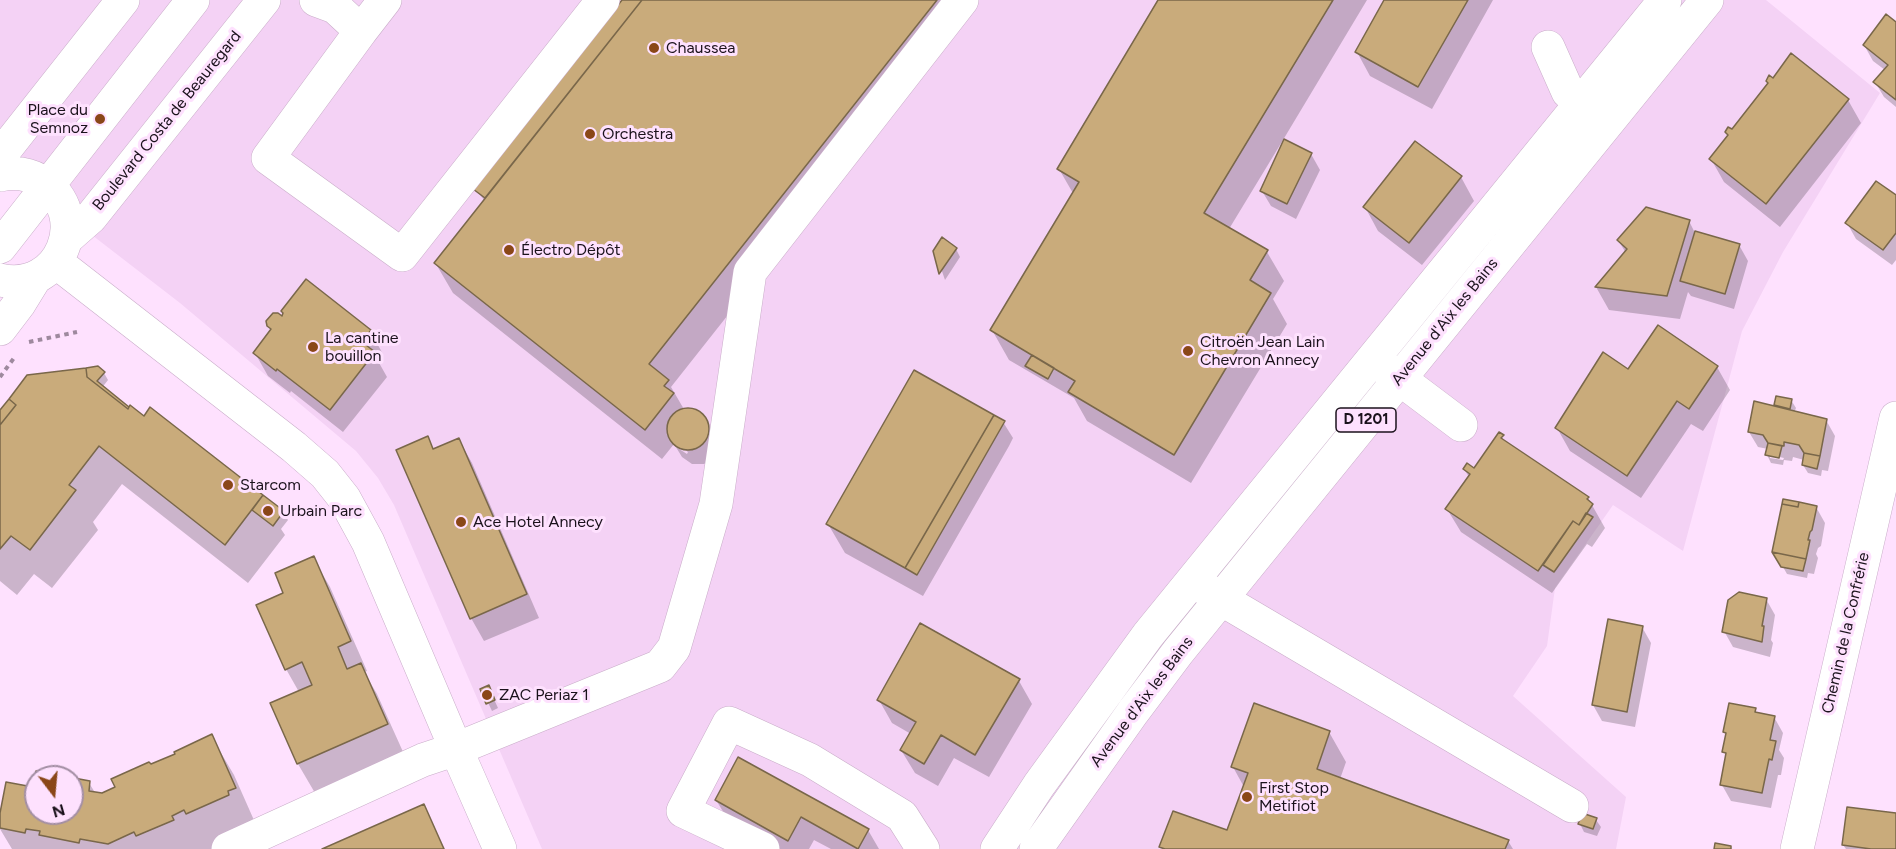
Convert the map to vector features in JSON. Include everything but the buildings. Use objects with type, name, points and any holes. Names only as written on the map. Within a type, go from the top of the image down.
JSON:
[{"type":"main road","points":[[0,156],[123,0]]},
{"type":"main road","points":[[0,247],[193,0]]},
{"type":"main road","points":[[316,0],[335,7],[372,10]]},
{"type":"main road","points":[[372,10],[268,158],[402,255],[603,0]]},
{"type":"main road","points":[[228,849],[423,760],[456,749],[660,666],[674,648],[716,504],[750,272],[962,0]]},
{"type":"main road","name":"Avenue d'Aix les Bains","points":[[1036,849],[1066,804],[1120,702],[1148,635],[1665,0]]},
{"type":"main road","name":"Avenue d'Aix les Bains","points":[[997,849],[1039,786],[1221,599],[1707,0]]},
{"type":"main road","name":"Boulevard Costa de Beauregard","points":[[14,341],[19,304],[52,259],[90,217],[266,1]]},
{"type":"main road","points":[[1548,47],[1568,92],[1582,103],[1564,175]]},
{"type":"main road","points":[[0,175],[19,174],[35,178],[49,186],[65,210],[68,225],[52,259],[21,282],[0,280]]},
{"type":"main road","points":[[52,259],[285,440],[325,474],[344,498],[368,542],[500,849]]},
{"type":"main road","points":[[1372,358],[1461,424]]},
{"type":"main road","name":"Chemin de la Confrérie","points":[[1797,849],[1896,418]]},
{"type":"main road","points":[[1193,580],[1221,599],[1572,806]]},
{"type":"main road","points":[[763,849],[683,811],[729,723],[810,760],[902,816],[923,849]]},
{"type":"main road","points":[[1039,786],[1066,804]]},
{"type":"path","points":[[0,377],[14,341],[77,332]]},
{"type":"shaded area","points":[[0,0],[1766,0],[1880,93],[1783,252],[1742,331],[1683,551],[1613,505],[1555,588],[1547,646],[1513,696],[1626,797],[1616,849],[542,849],[394,505],[378,478],[356,451],[180,303],[0,164]]},
{"type":"place","name":"Chaussea","points":[[654,48]]},
{"type":"place","name":"Place du Semnoz","points":[[100,119]]},
{"type":"place","name":"Orchestra","points":[[590,134]]},
{"type":"place","name":"Électro Dépôt","points":[[509,250]]},
{"type":"place","name":"La cantine bouillon","points":[[313,347]]},
{"type":"place","name":"Citroën Jean Lain Chevron Annecy","points":[[1188,351]]},
{"type":"place","name":"Starcom","points":[[228,485]]},
{"type":"place","name":"Urbain Parc","points":[[268,511]]},
{"type":"place","name":"Ace Hotel Annecy","points":[[461,522]]},
{"type":"place","name":"ZAC Periaz 1","points":[[487,695]]},
{"type":"place","name":"First Stop Metifiot","points":[[1247,797]]}]
